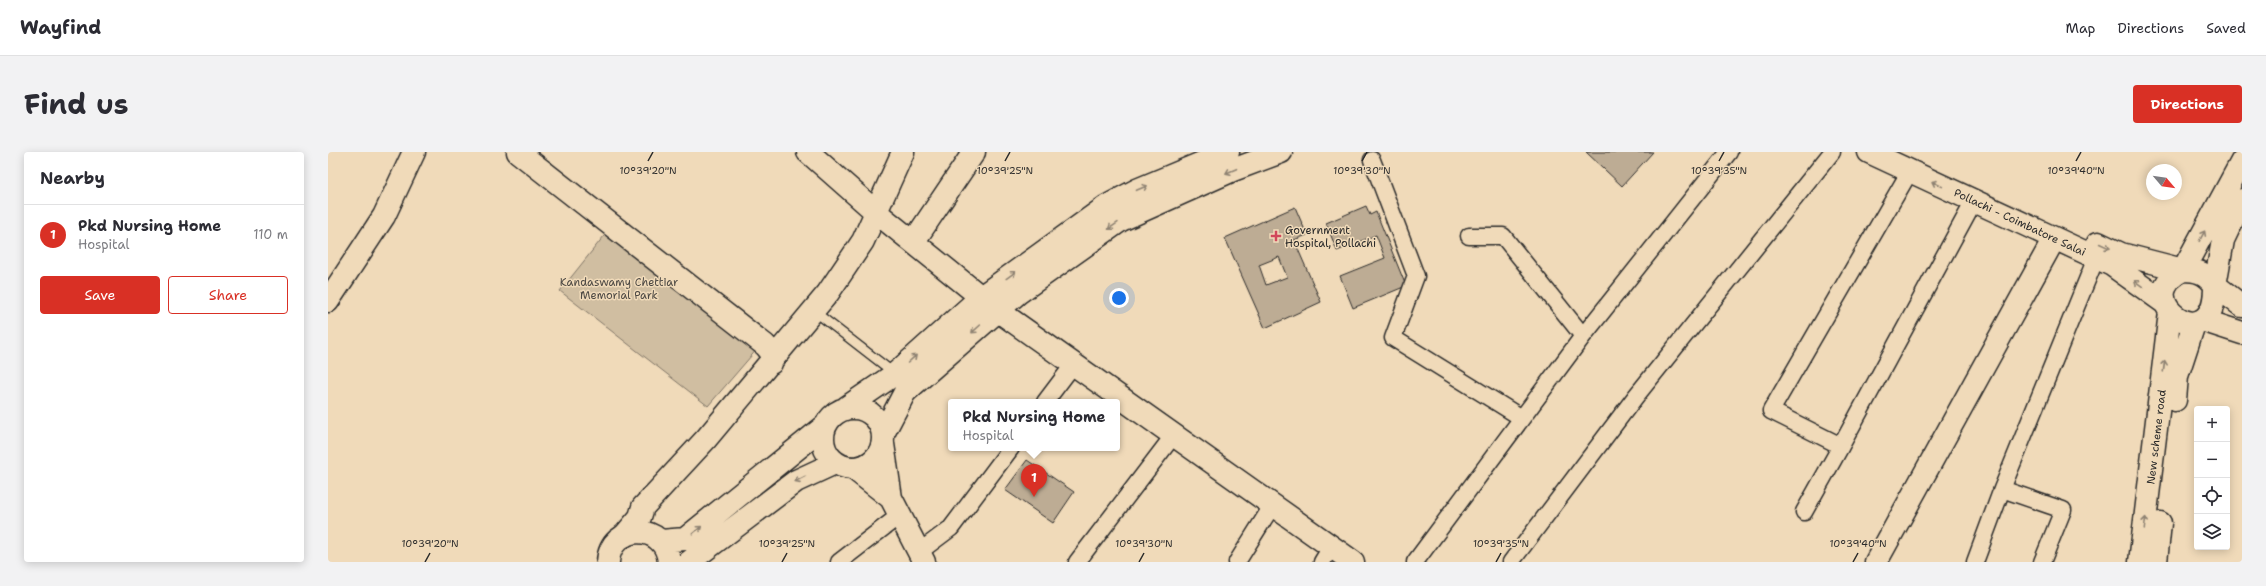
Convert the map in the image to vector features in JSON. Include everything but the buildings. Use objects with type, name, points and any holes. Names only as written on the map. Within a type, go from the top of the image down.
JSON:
[{"type":"main road","points":[[328,301],[384,216],[414,152]]},
{"type":"main road","points":[[518,152],[766,345],[773,354],[771,363]]},
{"type":"main road","points":[[808,152],[877,213],[914,241],[989,304],[1272,506],[1326,555],[1353,562]]},
{"type":"main road","points":[[642,532],[643,507],[771,363],[828,293],[863,241],[877,213],[903,152]]},
{"type":"main road","points":[[914,241],[974,152]]},
{"type":"main road","points":[[608,562],[610,550],[642,532],[685,539],[824,426],[834,414],[847,407],[895,374],[989,304],[1107,206],[1137,190],[1228,152]]},
{"type":"main road","points":[[689,562],[796,481],[844,466],[865,466],[873,461],[905,392],[989,304],[1018,293],[1121,220],[1233,170],[1281,152]]},
{"type":"main road","name":"Pollachi - Coimbatore Salai","points":[[1869,152],[1908,161],[2121,254],[2183,270],[2194,270],[2207,275],[2215,285],[2242,306]]},
{"type":"main road","name":"Pollachi - Coimbatore Salai","points":[[1908,161],[1974,201],[2115,267],[2168,307],[2184,322],[2198,322],[2242,333]]},
{"type":"main road","points":[[2168,307],[2164,292],[2168,283],[2175,274],[2183,270],[2242,161]]},
{"type":"main road","points":[[2198,322],[2212,308],[2223,240],[2242,200]]},
{"type":"main road","points":[[1876,562],[2054,239]]},
{"type":"main road","name":"New scheme road","points":[[2140,562],[2168,307]]},
{"type":"main road","name":"New scheme road","points":[[2156,562],[2177,376],[2198,322]]},
{"type":"main road","points":[[847,407],[857,407],[867,410],[875,416],[881,424],[895,506],[922,557]]},
{"type":"main road","points":[[824,426],[822,436],[824,447],[828,456],[844,466],[895,506]]},
{"type":"main road","points":[[642,532],[667,550],[669,562]]},
{"type":"street","points":[[1415,562],[1582,336],[1729,152]]},
{"type":"street","points":[[1512,562],[1636,396],[1832,152]]},
{"type":"street","points":[[1372,160],[1416,276],[1394,338],[1522,418]]},
{"type":"street","points":[[1841,446],[1771,411],[1908,161]]},
{"type":"street","points":[[1804,512],[1974,201]]},
{"type":"street","points":[[1469,236],[1503,236],[1582,336]]},
{"type":"street","points":[[1975,562],[2002,489],[2096,258]]},
{"type":"street","points":[[1047,399],[1073,365]]},
{"type":"street","points":[[1076,562],[1173,436]]},
{"type":"street","points":[[922,557],[951,528],[1009,451]]},
{"type":"street","points":[[2002,489],[2063,510],[2042,562]]},
{"type":"street","points":[[839,562],[895,506]]},
{"type":"street","points":[[1237,562],[1272,506]]},
{"type":"lane","points":[[814,311],[895,374]]},
{"type":"green space","name":"Kandaswamy Chettiar Memorial Park","points":[[608,231],[758,348],[708,406],[560,291]]},
{"type":"place","name":"Government Hospital, Pollachi","points":[[1276,236]]},
{"type":"place","name":"Pkd Nursing Home","points":[[1034,497]]}]
